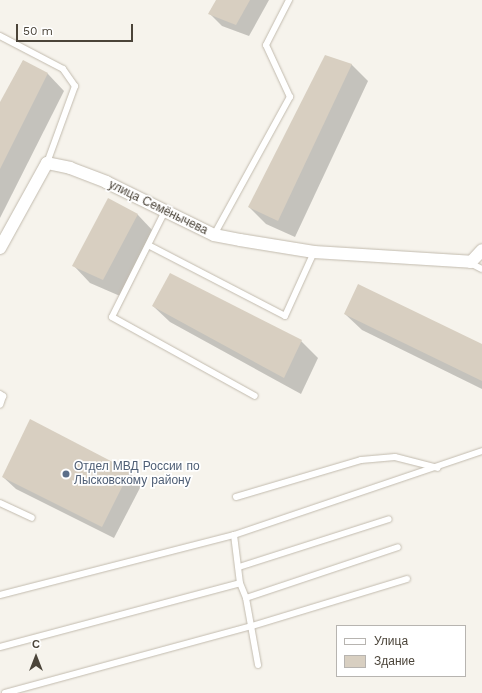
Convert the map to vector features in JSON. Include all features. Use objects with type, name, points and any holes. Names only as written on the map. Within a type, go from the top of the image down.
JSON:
[{"type":"street","name":"улица Семёнычева","points":[[46,163],[70,168],[106,182],[164,213],[214,235],[314,252],[466,261]]},
{"type":"street","points":[[0,248],[46,163]]},
{"type":"street","points":[[466,261],[471,262],[482,250]]},
{"type":"lane","points":[[214,235],[290,97],[266,45],[289,0]]},
{"type":"lane","points":[[0,36],[63,69],[75,86],[46,163]]},
{"type":"lane","points":[[164,213],[150,246],[112,317],[255,396]]},
{"type":"lane","points":[[150,246],[285,316],[314,252]]},
{"type":"lane","points":[[466,261],[482,269]]},
{"type":"lane","points":[[0,394],[3,396],[0,405]]},
{"type":"lane","points":[[0,595],[234,535],[438,468],[482,451]]},
{"type":"lane","points":[[236,497],[361,460],[395,457],[438,468]]},
{"type":"lane","points":[[0,503],[32,518]]},
{"type":"lane","points":[[239,567],[389,519]]},
{"type":"lane","points":[[234,535],[240,583],[246,598],[258,665]]},
{"type":"lane","points":[[246,598],[398,547]]},
{"type":"lane","points":[[6,693],[252,626],[407,579]]},
{"type":"lane","points":[[0,647],[240,583]]},
{"type":"building","points":[[216,0],[250,0],[236,25],[208,14]]},
{"type":"building","points":[[325,55],[352,64],[278,221],[248,207]]},
{"type":"building","points":[[23,60],[48,73],[0,169],[0,102]]},
{"type":"building","points":[[108,198],[138,214],[103,280],[72,266]]},
{"type":"building","points":[[170,273],[302,340],[284,378],[152,306]]},
{"type":"building","points":[[358,284],[482,344],[482,381],[344,314]]},
{"type":"building","name":"Отдел МВД России по Лысковскому району","points":[[30,419],[130,471],[102,527],[2,477]]},
{"type":"place","name":"Отдел МВД России по Лысковскому району","points":[[66,474]]}]
